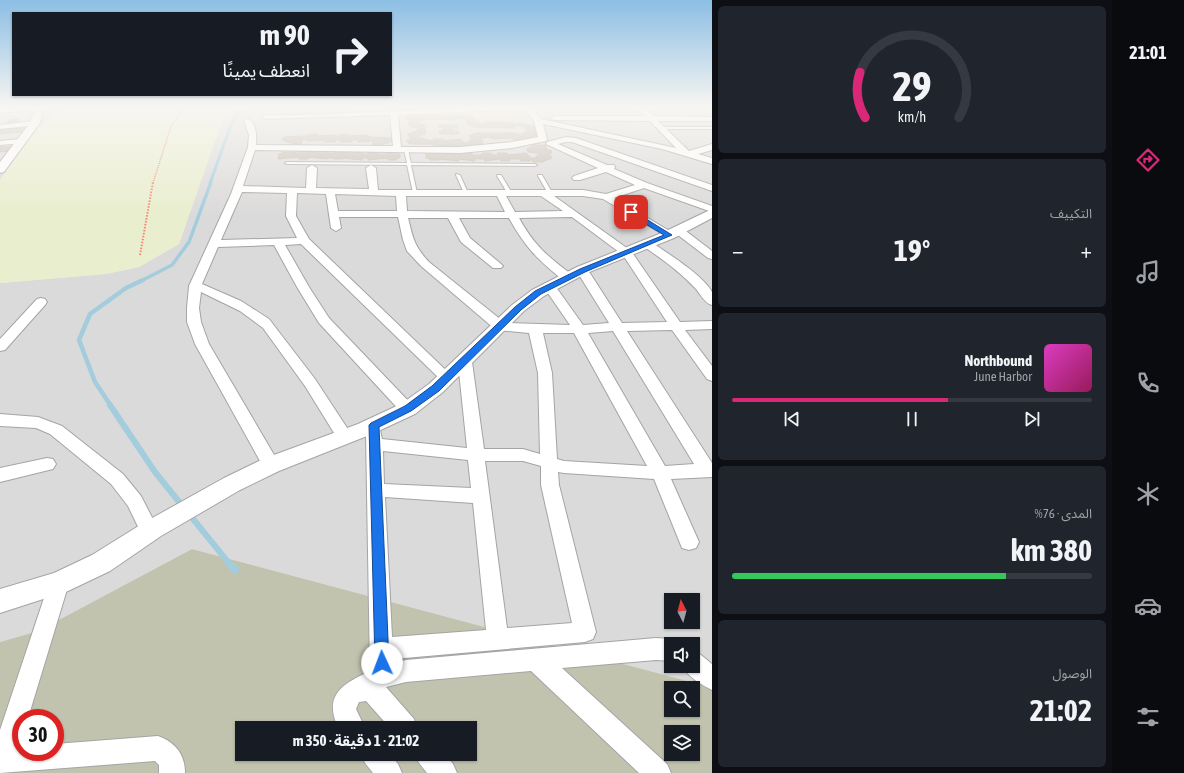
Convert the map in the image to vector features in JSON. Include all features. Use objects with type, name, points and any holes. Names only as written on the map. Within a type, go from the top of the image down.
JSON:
[{"type":"street","points":[[2,165],[18,143]]},
{"type":"street","points":[[252,143],[238,188],[195,286],[192,308],[195,328],[270,466]]},
{"type":"street","points":[[368,143],[406,150],[460,150],[536,143]]},
{"type":"street","points":[[396,143],[396,149]]},
{"type":"street","points":[[548,143],[712,213]]},
{"type":"street","points":[[581,143],[712,188]]},
{"type":"street","points":[[643,143],[687,153],[712,161]]},
{"type":"street","points":[[677,143],[687,153]]},
{"type":"street","points":[[577,178],[607,169],[664,147]]},
{"type":"street","points":[[687,153],[712,147]]},
{"type":"street","points":[[311,190],[312,168]]},
{"type":"street","points":[[371,168],[374,192]]},
{"type":"street","points":[[606,197],[644,185]]},
{"type":"street","points":[[238,188],[400,193],[583,193],[606,197],[674,233],[712,256]]},
{"type":"street","points":[[292,190],[291,216],[304,241],[447,378]]},
{"type":"street","points":[[330,191],[336,228]]},
{"type":"street","points":[[400,193],[402,214],[408,240],[413,251],[425,264],[501,327],[535,330],[618,326],[712,325]]},
{"type":"street","points":[[0,601],[59,583],[101,563],[151,530],[212,494],[270,466],[345,437],[374,435],[476,455],[523,455],[564,467],[660,473],[710,470],[618,326],[575,274],[533,248],[512,215],[505,193]]},
{"type":"street","points":[[548,194],[627,253],[712,376]]},
{"type":"street","points":[[374,435],[436,388],[465,362],[527,300],[549,286],[674,233],[712,213]]},
{"type":"street","points":[[333,214],[574,214]]},
{"type":"street","points":[[452,215],[466,240],[497,266]]},
{"type":"street","points":[[214,244],[304,241]]},
{"type":"street","points":[[278,242],[303,287],[324,320],[408,409]]},
{"type":"street","points":[[647,244],[677,264],[700,286],[712,301]]},
{"type":"street","points":[[195,286],[234,302],[253,313],[267,324],[310,382],[345,437]]},
{"type":"street","points":[[549,286],[579,329],[660,473],[689,542]]},
{"type":"street","points":[[0,347],[41,302]]},
{"type":"street","points":[[381,649],[585,632],[550,485],[545,373],[535,330]]},
{"type":"street","points":[[465,362],[498,640]]},
{"type":"street","points":[[0,420],[38,423],[56,430],[117,479],[135,501],[151,530]]},
{"type":"street","points":[[374,435],[382,677]]},
{"type":"street","points":[[0,475],[47,464]]},
{"type":"street","points":[[376,490],[481,496]]},
{"type":"street","points":[[59,583],[1,763],[158,748],[168,754],[172,765],[172,773]]},
{"type":"street","points":[[348,721],[344,715],[344,706],[346,699],[351,693],[382,677],[406,671],[664,650]]},
{"type":"street","points":[[536,660],[658,773]]},
{"type":"street","points":[[700,669],[712,678]]},
{"type":"street","points":[[358,689],[366,689],[373,692],[399,721]]},
{"type":"street","points":[[380,761],[389,773]]},
{"type":"street","points":[[434,761],[444,773]]},
{"type":"lane","points":[[406,150],[415,193]]},
{"type":"lane","points":[[287,162],[535,165]]},
{"type":"lane","points":[[458,175],[466,193]]},
{"type":"lane","points":[[499,176],[505,193]]},
{"type":"lane","points":[[540,176],[548,194]]},
{"type":"path","points":[[140,255],[154,178],[165,143]]},
{"type":"shaded area","points":[[0,143],[24,143],[0,180]]},
{"type":"shaded area","points":[[24,143],[214,143],[179,244],[139,267],[106,274],[0,283],[0,180]]},
{"type":"shaded area","points":[[214,143],[712,143],[712,665],[692,681],[687,681],[192,549],[38,631],[0,642],[0,283],[106,274],[139,267],[179,244]]},
{"type":"shaded area","points":[[192,549],[687,681],[664,681],[664,717],[700,717],[700,681],[692,681],[712,665],[712,773],[0,773],[0,642],[38,631]]},
{"type":"building","points":[[373,143],[387,143],[381,145],[373,145]]},
{"type":"building","points":[[408,143],[483,144],[475,147]]},
{"type":"building","points":[[534,145],[545,145],[547,149],[544,150],[551,150],[552,153],[549,153],[552,158],[542,162],[533,162],[532,160],[521,161],[520,159],[509,159],[510,161],[501,161],[500,159],[485,161],[484,159],[474,159],[475,161],[458,159],[459,161],[439,159],[430,160],[426,158],[426,154],[429,154],[428,153],[464,155],[463,153],[472,153],[473,155],[482,155],[482,153],[491,153],[492,155],[499,155],[497,153],[507,153],[508,155],[526,153],[531,158],[537,158],[536,156],[540,156],[538,153],[528,152],[527,149]]},
{"type":"building","points":[[15,146],[12,151],[0,152],[0,147]]},
{"type":"building","points":[[300,151],[319,153],[319,151],[328,151],[328,153],[363,152],[363,154],[369,154],[368,152],[387,154],[387,152],[397,152],[397,154],[400,154],[400,158],[396,158],[397,160],[388,160],[388,158],[368,160],[368,158],[362,158],[362,160],[309,157],[308,159],[299,159],[299,157],[278,159],[279,154],[285,152],[300,153]]},
{"type":"waterway","points":[[210,183],[224,143]]},
{"type":"waterway","points":[[142,280],[172,265],[189,242],[211,182]]},
{"type":"waterway","points":[[111,406],[95,382],[79,340],[90,314],[126,288],[142,280]]},
{"type":"waterway","points":[[110,405],[155,472],[184,508]]},
{"type":"waterway","points":[[189,514],[232,567]]},
{"type":"waterway","points":[[232,566],[235,570]]},
{"type":"route","points":[[382,663],[374,425],[408,409],[423,399],[465,362],[527,300],[549,286],[582,270],[669,235],[631,212]]}]
